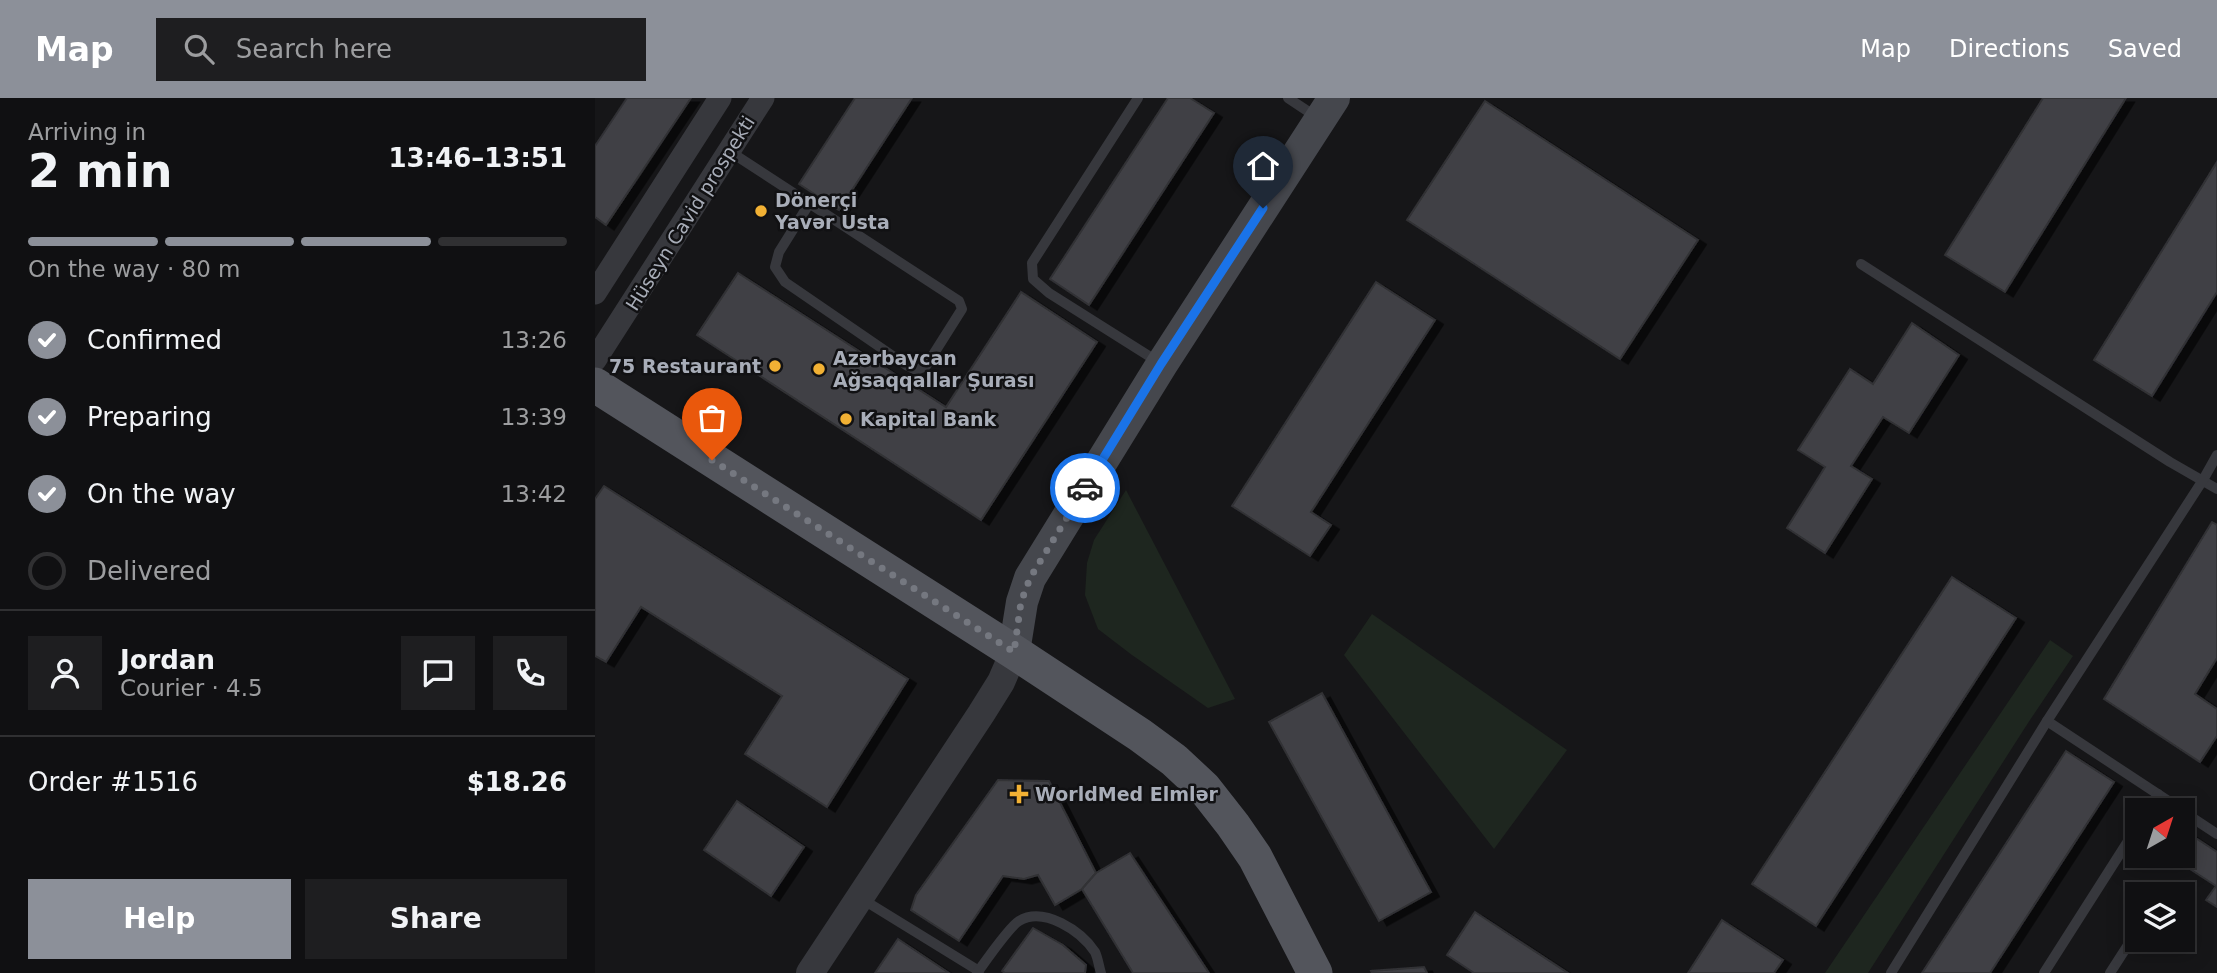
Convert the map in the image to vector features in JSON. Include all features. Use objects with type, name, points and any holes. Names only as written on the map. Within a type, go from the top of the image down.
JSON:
[{"type":"main road","points":[[1014,652],[1021,602],[1030,578],[1161,364],[1327,109]]},
{"type":"main road","points":[[606,392],[1014,652],[1174,760],[1204,788],[1255,857],[1315,973]]},
{"type":"street","name":"Hüseyn Cavid prospekti","points":[[595,293],[720,98]]},
{"type":"street","name":"Hüseyn Cavid prospekti","points":[[595,360],[762,98]]},
{"type":"street","points":[[810,973],[981,714],[1001,682],[1014,652]]},
{"type":"lane","points":[[1138,98],[1032,262],[1033,279],[1049,293],[1161,364]]},
{"type":"lane","points":[[1288,98],[1327,109]]},
{"type":"lane","points":[[729,151],[959,301],[961,309],[957,319],[926,366],[916,370],[906,365],[785,282],[775,267],[779,252],[809,204]]},
{"type":"lane","points":[[1861,264],[2217,489]]},
{"type":"lane","points":[[1891,973],[2046,720],[2203,480],[2217,454]]},
{"type":"lane","points":[[2046,720],[2164,798]]},
{"type":"lane","points":[[2156,798],[2158,794]]},
{"type":"lane","points":[[2195,819],[2217,834]]},
{"type":"lane","points":[[2049,971],[2125,847]]},
{"type":"lane","points":[[860,897],[978,972],[1018,921],[1035,915],[1055,919],[1076,933],[1095,953],[1101,973]]},
{"type":"lane","points":[[2110,973],[2125,950]]},
{"type":"shaded area","points":[[1126,490],[1235,699],[1208,708],[1098,629],[1085,595],[1087,563],[1094,540]]},
{"type":"shaded area","points":[[1372,614],[1567,750],[1494,849],[1344,655]]},
{"type":"shaded area","points":[[2050,640],[2073,656],[1868,973],[1825,973]]},
{"type":"building","points":[[627,98],[691,98],[606,225],[595,217],[595,146]]},
{"type":"building","points":[[855,98],[912,98],[839,210],[799,184]]},
{"type":"building","points":[[1168,98],[1190,98],[1214,113],[1089,305],[1050,279]]},
{"type":"building","points":[[2043,98],[2126,98],[2005,292],[1945,255]]},
{"type":"building","points":[[1485,101],[1698,240],[1620,359],[1407,220]]},
{"type":"building","points":[[2217,162],[2217,292],[2152,396],[2094,360]]},
{"type":"building","points":[[738,273],[946,407],[1021,292],[1097,342],[981,520],[697,335]]},
{"type":"building","points":[[1376,282],[1435,320],[1311,512],[1331,525],[1310,556],[1232,506]]},
{"type":"building","points":[[1912,323],[1959,355],[1909,433],[1883,417],[1851,466],[1872,479],[1825,553],[1787,528],[1825,467],[1798,450],[1850,369],[1873,384]]},
{"type":"building","points":[[604,486],[908,679],[827,807],[745,754],[782,696],[641,607],[606,662],[595,656],[595,499]]},
{"type":"building","points":[[2212,522],[2217,525],[2217,658],[2195,694],[2217,709],[2217,736],[2200,762],[2104,699]]},
{"type":"building","points":[[1952,577],[2016,618],[1816,926],[1752,884]]},
{"type":"building","points":[[1322,693],[1431,892],[1379,921],[1269,722]]},
{"type":"building","points":[[2066,751],[2114,782],[1990,973],[1922,973]]},
{"type":"building","points":[[998,780],[1049,781],[1096,873],[1082,889],[1055,905],[1038,875],[1024,879],[1003,876],[959,941],[911,910],[916,895]]},
{"type":"building","points":[[737,801],[804,847],[771,896],[704,850]]},
{"type":"building","points":[[2195,838],[2217,852],[2217,907],[2206,900],[2216,886],[2188,868],[2195,868]]},
{"type":"building","points":[[1130,853],[1209,973],[1133,973],[1082,889],[1096,873]]},
{"type":"building","points":[[1475,912],[1568,973],[1474,973],[1447,955]]},
{"type":"building","points":[[1722,920],[1783,960],[1774,973],[1688,973]]},
{"type":"building","points":[[1033,928],[1063,945],[1086,965],[1085,973],[1002,971]]},
{"type":"building","points":[[898,939],[949,973],[875,973]]},
{"type":"building","points":[[1424,967],[1427,973],[1371,971]]},
{"type":"way so far","points":[[712,460],[1014,652],[1024,591],[1085,488]]},
{"type":"place","name":"Dönerçi Yavər Usta","points":[[761,211]]},
{"type":"place","name":"75 Restaurant","points":[[775,366]]},
{"type":"place","name":"Azərbaycan Ağsaqqallar Şurası","points":[[819,369]]},
{"type":"place","name":"Kapital Bank","points":[[846,419]]},
{"type":"place","name":"WorldMed Elmlər","points":[[1019,794]]},
{"type":"route","points":[[1085,488],[1161,364],[1263,208]]}]
